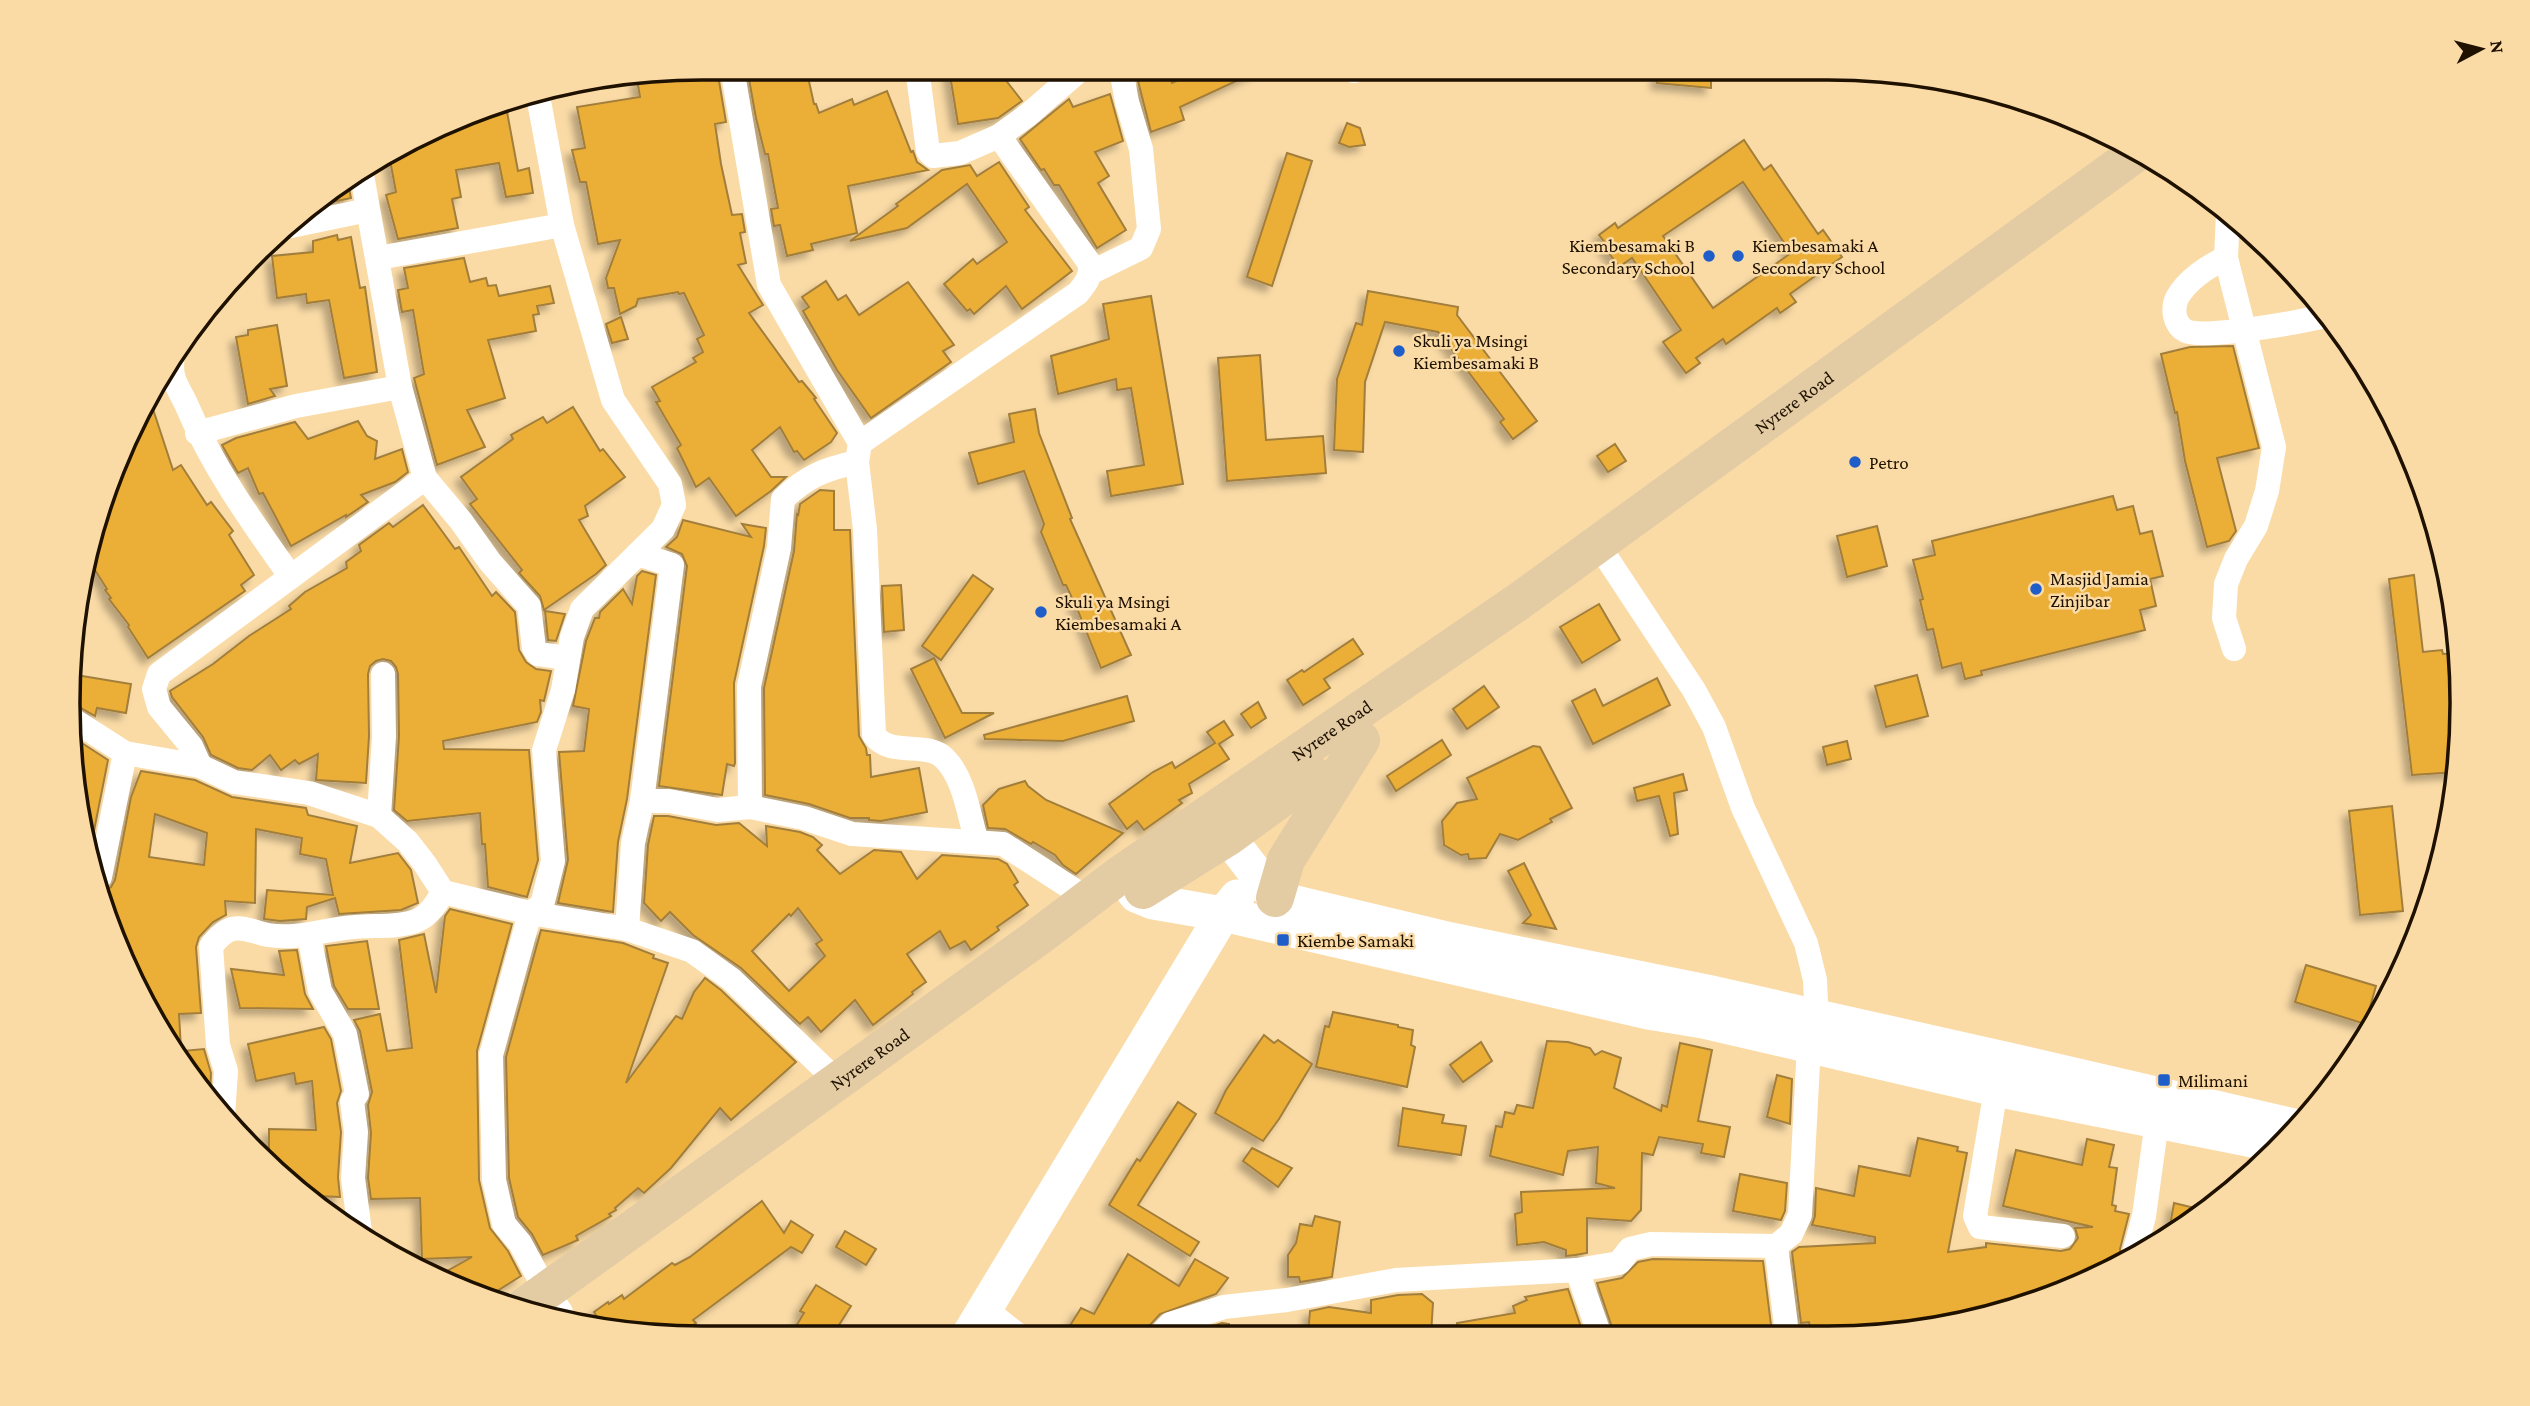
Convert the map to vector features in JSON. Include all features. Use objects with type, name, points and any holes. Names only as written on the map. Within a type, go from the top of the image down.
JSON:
[{"type":"main road","name":"Nyrere Road","points":[[548,1306],[1128,884],[1221,824],[1361,740],[1604,552],[2128,159]]},
{"type":"main road","name":"Nyrere Road","points":[[1221,824],[1518,601],[1604,552],[2153,173]]},
{"type":"main road","points":[[977,1322],[1223,914],[1265,885],[1286,860],[1361,740]]},
{"type":"main road","points":[[1221,824],[1265,885],[1447,953]]},
{"type":"main road","name":"Nyrere Road","points":[[548,1306],[838,1083],[1088,900],[1128,884]]},
{"type":"main road","points":[[1128,884],[1153,902],[1447,953],[1652,997],[1703,1021],[1812,1031],[2017,1082],[2157,1121],[2267,1143]]},
{"type":"main road","points":[[2017,1082],[2284,1125]]},
{"type":"street","points":[[734,80],[769,285],[859,452],[874,735],[878,741],[888,746],[937,753],[945,758],[961,788],[976,842]]},
{"type":"street","points":[[919,80],[928,151],[933,156],[960,153],[999,136],[1068,80]]},
{"type":"street","points":[[1090,273],[1141,248],[1149,229],[1141,149],[1123,80]]},
{"type":"street","points":[[539,103],[562,225],[613,400],[670,484],[674,505],[663,529],[582,609],[572,637],[562,690],[544,750],[553,861],[542,905],[530,913],[491,1055],[494,1180],[503,1224],[520,1243],[544,1304]]},
{"type":"street","points":[[750,807],[749,686],[779,548],[783,499],[798,484],[859,452],[1077,293],[1090,273],[1090,264],[999,136]]},
{"type":"street","points":[[363,181],[400,387],[425,478],[461,521],[490,562],[529,606],[534,648],[538,654],[568,658]]},
{"type":"street","points":[[308,223],[368,210]]},
{"type":"street","points":[[378,258],[562,225]]},
{"type":"street","points":[[2227,227],[2226,258],[2274,447],[2267,491],[2256,527],[2236,559],[2226,584],[2224,618],[2234,649]]},
{"type":"street","points":[[2226,258],[2212,264],[2187,286],[2178,298],[2174,308],[2176,320],[2186,331],[2195,333],[2244,330],[2315,317]]},
{"type":"street","points":[[172,378],[197,433],[233,495],[291,577]]},
{"type":"street","points":[[197,433],[296,406],[400,387]]},
{"type":"street","points":[[200,766],[191,746],[159,707],[153,689],[159,674],[425,478]]},
{"type":"street","points":[[1168,1326],[1224,1307],[1287,1300],[1396,1280],[1577,1270],[1619,1263],[1630,1250],[1651,1244],[1776,1246],[1791,1234],[1800,1215],[1815,980],[1806,943],[1743,808],[1714,727],[1694,690],[1604,552]]},
{"type":"street","points":[[627,929],[633,843],[642,801],[672,565],[638,554]]},
{"type":"street","points":[[379,817],[384,736],[383,674]]},
{"type":"street","points":[[81,725],[125,753],[200,766],[234,782],[309,793],[379,817],[408,842],[443,892],[530,913],[627,929],[692,951],[732,979],[838,1083]]},
{"type":"street","points":[[102,865],[125,753]]},
{"type":"street","points":[[642,801],[669,801],[718,810],[750,807],[804,818],[852,834],[1003,844],[1088,900]]},
{"type":"street","points":[[224,1100],[226,1071],[218,1045],[211,946],[219,936],[233,929],[247,929],[268,935],[309,936],[353,927],[380,927],[418,920],[432,909],[443,892]]},
{"type":"street","points":[[309,936],[320,991],[345,1034],[352,1064],[357,1094],[352,1101],[356,1132],[354,1178],[359,1222]]},
{"type":"street","points":[[2017,1082],[1975,1216],[1980,1227],[2063,1236]]},
{"type":"street","points":[[2137,1243],[2144,1216],[2157,1121]]},
{"type":"street","points":[[1776,1246],[1786,1326]]},
{"type":"street","points":[[1577,1270],[1597,1326]]},
{"type":"building","points":[[719,80],[726,122],[715,124],[721,164],[732,215],[742,214],[745,232],[740,233],[746,263],[738,265],[763,305],[749,313],[799,382],[802,381],[816,398],[814,399],[837,433],[831,442],[804,460],[797,451],[794,452],[780,427],[752,450],[771,477],[786,477],[736,516],[709,478],[696,487],[677,448],[681,445],[656,402],[660,401],[652,387],[696,362],[693,358],[703,352],[697,339],[704,335],[684,293],[638,299],[636,306],[620,314],[614,288],[608,288],[606,278],[620,240],[598,244],[586,182],[580,182],[572,150],[585,148],[577,107],[640,97],[638,84]]},
{"type":"building","points":[[749,80],[809,80],[819,113],[852,99],[854,105],[887,91],[911,152],[913,151],[917,162],[928,170],[848,186],[857,233],[811,244],[813,250],[787,256],[780,225],[774,226],[771,209],[778,208],[768,154],[765,154]]},
{"type":"building","points":[[951,80],[1006,80],[1022,101],[998,118],[958,124]]},
{"type":"building","points":[[1171,80],[1172,83],[1179,80],[1238,80],[1180,107],[1184,120],[1151,132],[1138,81]]},
{"type":"building","points":[[1657,80],[1711,80],[1711,88],[1657,83]]},
{"type":"building","points":[[1110,94],[1123,141],[1095,152],[1109,176],[1098,183],[1126,230],[1097,248],[1059,185],[1054,185],[1044,169],[1041,170],[1020,139],[1069,99],[1073,107]]},
{"type":"building","points":[[507,113],[518,171],[529,168],[533,193],[506,197],[499,163],[456,170],[461,197],[452,199],[458,228],[398,239],[386,195],[396,192],[391,165],[465,128]]},
{"type":"building","points":[[1347,123],[1360,128],[1365,145],[1349,147],[1339,143]]},
{"type":"building","points":[[1744,140],[1764,170],[1771,165],[1818,234],[1823,230],[1842,257],[1790,294],[1796,302],[1780,313],[1777,308],[1726,344],[1723,339],[1696,358],[1700,363],[1686,373],[1663,342],[1681,330],[1632,258],[1619,267],[1604,246],[1606,244],[1599,235],[1615,223],[1618,228]],"holes":[[[1743,182],[1791,253],[1713,308],[1663,236]]]},
{"type":"building","points":[[1287,153],[1312,161],[1272,286],[1247,277]]},
{"type":"building","points":[[999,162],[1029,207],[1025,210],[1072,271],[1022,309],[1006,286],[974,314],[970,309],[967,311],[944,284],[973,259],[977,264],[1007,242],[967,184],[907,228],[850,241],[942,170],[970,165],[977,176]]},
{"type":"building","points":[[349,190],[351,198],[334,202]]},
{"type":"building","points":[[337,235],[338,240],[351,237],[360,288],[365,287],[377,372],[344,378],[329,300],[307,303],[306,294],[277,298],[272,256],[313,252],[313,241]]},
{"type":"building","points":[[464,258],[470,282],[486,278],[488,286],[496,285],[499,296],[550,286],[554,303],[537,306],[539,314],[533,315],[536,331],[488,340],[505,398],[467,410],[485,447],[437,465],[414,378],[424,374],[413,310],[402,312],[398,290],[408,288],[404,268]]},
{"type":"building","points":[[826,281],[838,300],[846,295],[859,315],[908,282],[954,345],[943,351],[951,362],[871,418],[837,370],[803,311],[809,307],[802,297]]},
{"type":"building","points":[[1368,291],[1458,307],[1457,315],[1537,421],[1513,439],[1500,422],[1504,419],[1438,332],[1385,322],[1365,382],[1363,452],[1334,450],[1337,379],[1356,323],[1362,325]]},
{"type":"building","points":[[1151,296],[1183,484],[1111,496],[1107,471],[1144,465],[1131,388],[1117,390],[1116,379],[1058,394],[1051,356],[1109,339],[1103,304]]},
{"type":"building","points":[[621,317],[628,339],[612,343],[606,324]]},
{"type":"building","points":[[277,325],[287,386],[270,389],[275,396],[248,404],[236,337],[248,335],[248,330]]},
{"type":"building","points":[[2233,346],[2259,448],[2217,458],[2236,531],[2229,541],[2207,547],[2185,461],[2177,412],[2175,413],[2161,354],[2190,347]]},
{"type":"building","points":[[1260,355],[1266,440],[1323,436],[1326,473],[1227,481],[1218,358]]},
{"type":"building","points":[[573,407],[600,451],[603,449],[625,477],[585,506],[588,516],[579,520],[606,565],[544,610],[540,596],[519,573],[522,570],[470,504],[477,499],[461,477],[513,439],[511,435],[543,417],[547,423]]},
{"type":"building","points":[[1035,409],[1039,433],[1072,518],[1070,519],[1131,655],[1101,668],[1041,532],[1044,524],[1024,471],[978,484],[969,453],[1014,442],[1009,414]]},
{"type":"building","points":[[154,411],[173,470],[181,465],[207,505],[211,502],[233,531],[229,535],[254,575],[241,585],[245,591],[148,658],[129,625],[109,599],[111,598],[105,590],[107,589],[95,570],[102,542],[128,465]]},
{"type":"building","points":[[358,421],[367,436],[377,441],[375,459],[402,449],[408,472],[395,482],[361,495],[368,502],[346,517],[291,546],[263,493],[259,494],[248,468],[238,473],[222,445],[236,438],[295,422],[308,439]]},
{"type":"building","points":[[1615,444],[1626,461],[1608,472],[1597,456]]},
{"type":"building","points":[[820,490],[834,491],[834,530],[850,530],[859,736],[867,755],[870,755],[871,777],[919,768],[927,812],[881,821],[869,820],[850,818],[809,804],[765,795],[764,688],[794,551],[797,513],[798,516],[800,504]]},
{"type":"building","name":"Masjid Jamia Zinjibar","points":[[2113,496],[2117,510],[2133,506],[2140,534],[2152,531],[2163,576],[2150,579],[2156,606],[2140,610],[2145,630],[1981,671],[1982,675],[1965,679],[1961,663],[1942,668],[1933,629],[1927,630],[1920,600],[1923,599],[1913,560],[1935,555],[1932,541]]},
{"type":"building","points":[[423,505],[455,549],[459,547],[492,596],[496,592],[515,612],[519,650],[526,662],[536,669],[551,671],[544,701],[540,700],[541,712],[537,722],[443,741],[444,749],[529,750],[538,860],[527,897],[488,887],[480,813],[407,821],[394,810],[399,736],[398,674],[391,661],[376,661],[370,666],[368,674],[369,736],[366,783],[316,780],[318,754],[299,764],[295,760],[281,770],[270,755],[252,770],[238,768],[211,755],[203,737],[170,691],[291,609],[289,606],[305,592],[347,568],[346,562],[361,551],[359,545],[389,523],[393,527]]},
{"type":"building","points":[[683,520],[751,537],[742,524],[766,528],[734,683],[735,763],[734,766],[727,764],[722,795],[659,786],[687,566],[682,554],[666,547],[677,537]]},
{"type":"building","points":[[1877,526],[1887,566],[1847,577],[1837,536]]},
{"type":"building","points":[[642,571],[656,575],[627,799],[618,842],[613,912],[558,903],[568,860],[559,752],[584,751],[589,709],[573,706],[586,641],[595,618],[599,618],[600,612],[623,589],[632,604],[637,576]]},
{"type":"building","points":[[973,575],[993,589],[941,660],[922,646]]},
{"type":"building","points":[[2414,575],[2423,652],[2442,650],[2443,654],[2447,654],[2450,703],[2445,773],[2412,775],[2389,579]]},
{"type":"building","points":[[901,585],[904,630],[884,632],[882,586]]},
{"type":"building","points":[[1599,604],[1620,640],[1582,663],[1560,627]]},
{"type":"building","points":[[545,611],[565,614],[556,641],[548,640]]},
{"type":"building","points":[[1353,639],[1363,654],[1324,679],[1330,688],[1303,705],[1287,680],[1302,670],[1304,672]]},
{"type":"building","points":[[934,658],[962,713],[994,713],[945,738],[911,669]]},
{"type":"building","points":[[1917,675],[1928,716],[1886,727],[1875,686]]},
{"type":"building","points":[[81,676],[131,684],[126,713],[97,708],[95,716],[80,708]]},
{"type":"building","points":[[1657,678],[1670,705],[1593,744],[1572,701],[1595,689],[1603,706]]},
{"type":"building","points":[[1484,686],[1499,707],[1467,729],[1453,709]]},
{"type":"building","points":[[1127,696],[1134,721],[1063,741],[985,739],[984,735]]},
{"type":"building","points":[[1258,702],[1266,718],[1251,728],[1241,714]]},
{"type":"building","points":[[1224,721],[1233,735],[1219,744],[1229,759],[1189,784],[1192,793],[1179,800],[1182,803],[1144,830],[1137,821],[1127,829],[1109,804],[1153,772],[1172,762],[1175,768],[1215,743],[1207,732]]},
{"type":"building","points":[[1442,740],[1451,755],[1396,791],[1387,776]]},
{"type":"building","points":[[1847,741],[1851,759],[1827,765],[1823,747]]},
{"type":"building","points":[[82,743],[108,760],[94,832]]},
{"type":"building","points":[[1533,746],[1540,747],[1572,808],[1518,840],[1500,834],[1486,858],[1469,859],[1468,854],[1461,855],[1444,845],[1442,821],[1457,803],[1477,799],[1467,778]]},
{"type":"building","points":[[141,771],[195,780],[232,797],[306,808],[308,815],[357,826],[350,863],[398,853],[411,870],[418,903],[401,910],[339,914],[335,898],[307,907],[306,919],[264,919],[267,890],[333,895],[326,859],[300,854],[302,838],[256,829],[255,903],[225,901],[226,915],[213,922],[199,937],[196,947],[201,1013],[179,1014],[181,1042],[128,941],[109,888],[115,880],[131,797]],"holes":[[[155,814],[207,833],[204,865],[149,857]]]},
{"type":"building","points":[[1683,774],[1687,790],[1674,793],[1678,834],[1670,836],[1659,796],[1637,801],[1634,788]]},
{"type":"building","points":[[1025,781],[1046,800],[1123,833],[1076,874],[1055,855],[1033,842],[1031,844],[1005,829],[988,828],[983,805],[999,789]]},
{"type":"building","points":[[2392,806],[2403,911],[2360,915],[2349,811]]},
{"type":"building","points":[[654,816],[668,816],[716,825],[739,823],[767,846],[766,826],[800,832],[813,837],[822,845],[817,850],[840,874],[874,850],[901,852],[917,879],[942,855],[998,859],[1007,864],[1018,882],[1014,885],[1028,905],[971,950],[965,941],[950,949],[940,931],[907,954],[926,982],[912,992],[913,994],[873,1025],[855,1000],[821,1032],[808,1017],[800,1024],[741,968],[693,935],[670,912],[661,921],[644,903],[648,845]],"holes":[[[798,908],[822,940],[816,944],[825,956],[789,991],[752,951]]]},
{"type":"building","points":[[1524,863],[1556,929],[1523,923],[1531,915],[1508,871]]},
{"type":"building","points":[[450,909],[512,924],[477,1051],[479,1180],[490,1228],[508,1251],[521,1276],[498,1290],[448,1270],[472,1257],[422,1258],[420,1198],[371,1199],[368,1178],[371,1133],[368,1105],[372,1092],[360,1031],[354,1020],[380,1014],[387,1051],[412,1048],[399,940],[424,934],[436,993],[445,916]]},
{"type":"building","points":[[541,930],[623,943],[668,963],[626,1083],[676,1016],[682,1019],[694,992],[705,978],[796,1062],[731,1120],[720,1108],[671,1168],[644,1193],[638,1188],[609,1214],[611,1216],[576,1236],[578,1240],[543,1255],[532,1234],[518,1217],[509,1178],[506,1057]]},
{"type":"building","points":[[367,941],[379,1009],[348,1009],[334,986],[326,946]]},
{"type":"building","points":[[297,950],[305,994],[313,1009],[240,1008],[231,969],[284,975],[279,951]]},
{"type":"building","points":[[2306,965],[2376,986],[2370,1006],[2361,1023],[2295,1002]]},
{"type":"building","points":[[1333,1012],[1413,1030],[1411,1045],[1415,1047],[1407,1087],[1316,1067],[1325,1026],[1329,1027]]},
{"type":"building","points":[[324,1027],[331,1039],[341,1091],[337,1103],[341,1132],[338,1177],[340,1197],[323,1196],[269,1149],[269,1129],[316,1130],[312,1081],[296,1084],[294,1073],[256,1081],[248,1044]]},
{"type":"building","points":[[1264,1035],[1274,1043],[1278,1040],[1312,1064],[1263,1141],[1215,1113],[1226,1090]]},
{"type":"building","points":[[1547,1041],[1568,1042],[1590,1048],[1595,1055],[1602,1051],[1621,1058],[1614,1088],[1661,1111],[1662,1105],[1667,1107],[1680,1043],[1712,1050],[1698,1121],[1730,1127],[1724,1157],[1701,1153],[1703,1144],[1659,1137],[1653,1155],[1642,1153],[1641,1210],[1631,1221],[1587,1218],[1587,1253],[1566,1256],[1566,1250],[1544,1242],[1517,1245],[1515,1214],[1522,1212],[1521,1192],[1615,1188],[1596,1183],[1598,1147],[1568,1151],[1563,1175],[1490,1156],[1496,1126],[1502,1127],[1505,1112],[1514,1114],[1517,1105],[1533,1108]]},
{"type":"building","points":[[1481,1042],[1492,1061],[1463,1082],[1450,1065]]},
{"type":"building","points":[[204,1049],[211,1073],[211,1084],[209,1082],[186,1051]]},
{"type":"building","points":[[1777,1075],[1792,1079],[1790,1124],[1767,1117]]},
{"type":"building","points":[[1178,1102],[1196,1114],[1138,1205],[1199,1242],[1190,1256],[1109,1205],[1137,1159],[1140,1161]]},
{"type":"building","points":[[1403,1108],[1444,1115],[1442,1123],[1466,1126],[1461,1155],[1398,1146]]},
{"type":"building","points":[[1918,1138],[1958,1147],[1957,1151],[1967,1153],[1948,1252],[1986,1247],[1986,1243],[2061,1251],[2070,1249],[2078,1238],[2075,1228],[2093,1227],[2003,1206],[2016,1150],[2082,1165],[2087,1139],[2114,1145],[2109,1167],[2117,1168],[2112,1205],[2116,1206],[2115,1211],[2129,1214],[2120,1251],[2065,1278],[2027,1292],[1948,1314],[1868,1324],[1810,1326],[1809,1322],[1801,1323],[1792,1252],[1799,1247],[1875,1243],[1875,1237],[1812,1225],[1816,1188],[1854,1196],[1859,1166],[1910,1176]]},
{"type":"building","points":[[1252,1148],[1292,1168],[1278,1187],[1243,1161]]},
{"type":"building","points":[[1740,1174],[1787,1183],[1785,1211],[1781,1220],[1733,1211]]},
{"type":"building","points":[[762,1201],[784,1233],[791,1221],[813,1235],[802,1253],[791,1247],[693,1320],[696,1323],[693,1325],[597,1316],[594,1312],[608,1302],[609,1304],[622,1295],[624,1299],[672,1263],[675,1265],[690,1257]]},
{"type":"building","points":[[2174,1203],[2192,1207],[2173,1221],[2171,1222]]},
{"type":"building","points":[[1315,1216],[1340,1222],[1332,1277],[1300,1282],[1299,1277],[1288,1277],[1288,1255],[1296,1243],[1300,1224],[1312,1226]]},
{"type":"building","points":[[845,1231],[876,1249],[866,1265],[836,1247]]},
{"type":"building","points":[[1128,1254],[1179,1286],[1195,1259],[1228,1278],[1216,1294],[1160,1314],[1149,1326],[1070,1326],[1081,1308],[1094,1314]]},
{"type":"building","points":[[1653,1259],[1763,1261],[1771,1326],[1612,1326],[1597,1283],[1622,1278],[1638,1262]]},
{"type":"building","points":[[816,1285],[851,1306],[838,1326],[796,1326],[804,1313],[800,1311]]},
{"type":"building","points":[[1568,1289],[1581,1326],[1457,1326],[1457,1323],[1515,1313],[1513,1306],[1527,1300],[1525,1297]]},
{"type":"building","points":[[1422,1294],[1433,1303],[1432,1326],[1309,1326],[1310,1311],[1329,1307],[1371,1313],[1371,1300]]},
{"type":"building","points":[[1222,1323],[1229,1324],[1229,1326],[1213,1326]]},
{"type":"place","name":"Kiembesamaki B Secondary School","points":[[1709,256]]},
{"type":"place","name":"Kiembesamaki A Secondary School","points":[[1738,256]]},
{"type":"place","name":"Skuli ya Msingi Kiembesamaki B","points":[[1399,351]]},
{"type":"place","name":"Petro","points":[[1855,462]]},
{"type":"place","name":"Masjid Jamia Zinjibar","points":[[2036,589]]},
{"type":"place","name":"Skuli ya Msingi Kiembesamaki A","points":[[1041,612]]},
{"type":"place","name":"Kiembe Samaki","points":[[1283,940]]},
{"type":"place","name":"Milimani","points":[[2164,1080]]}]
